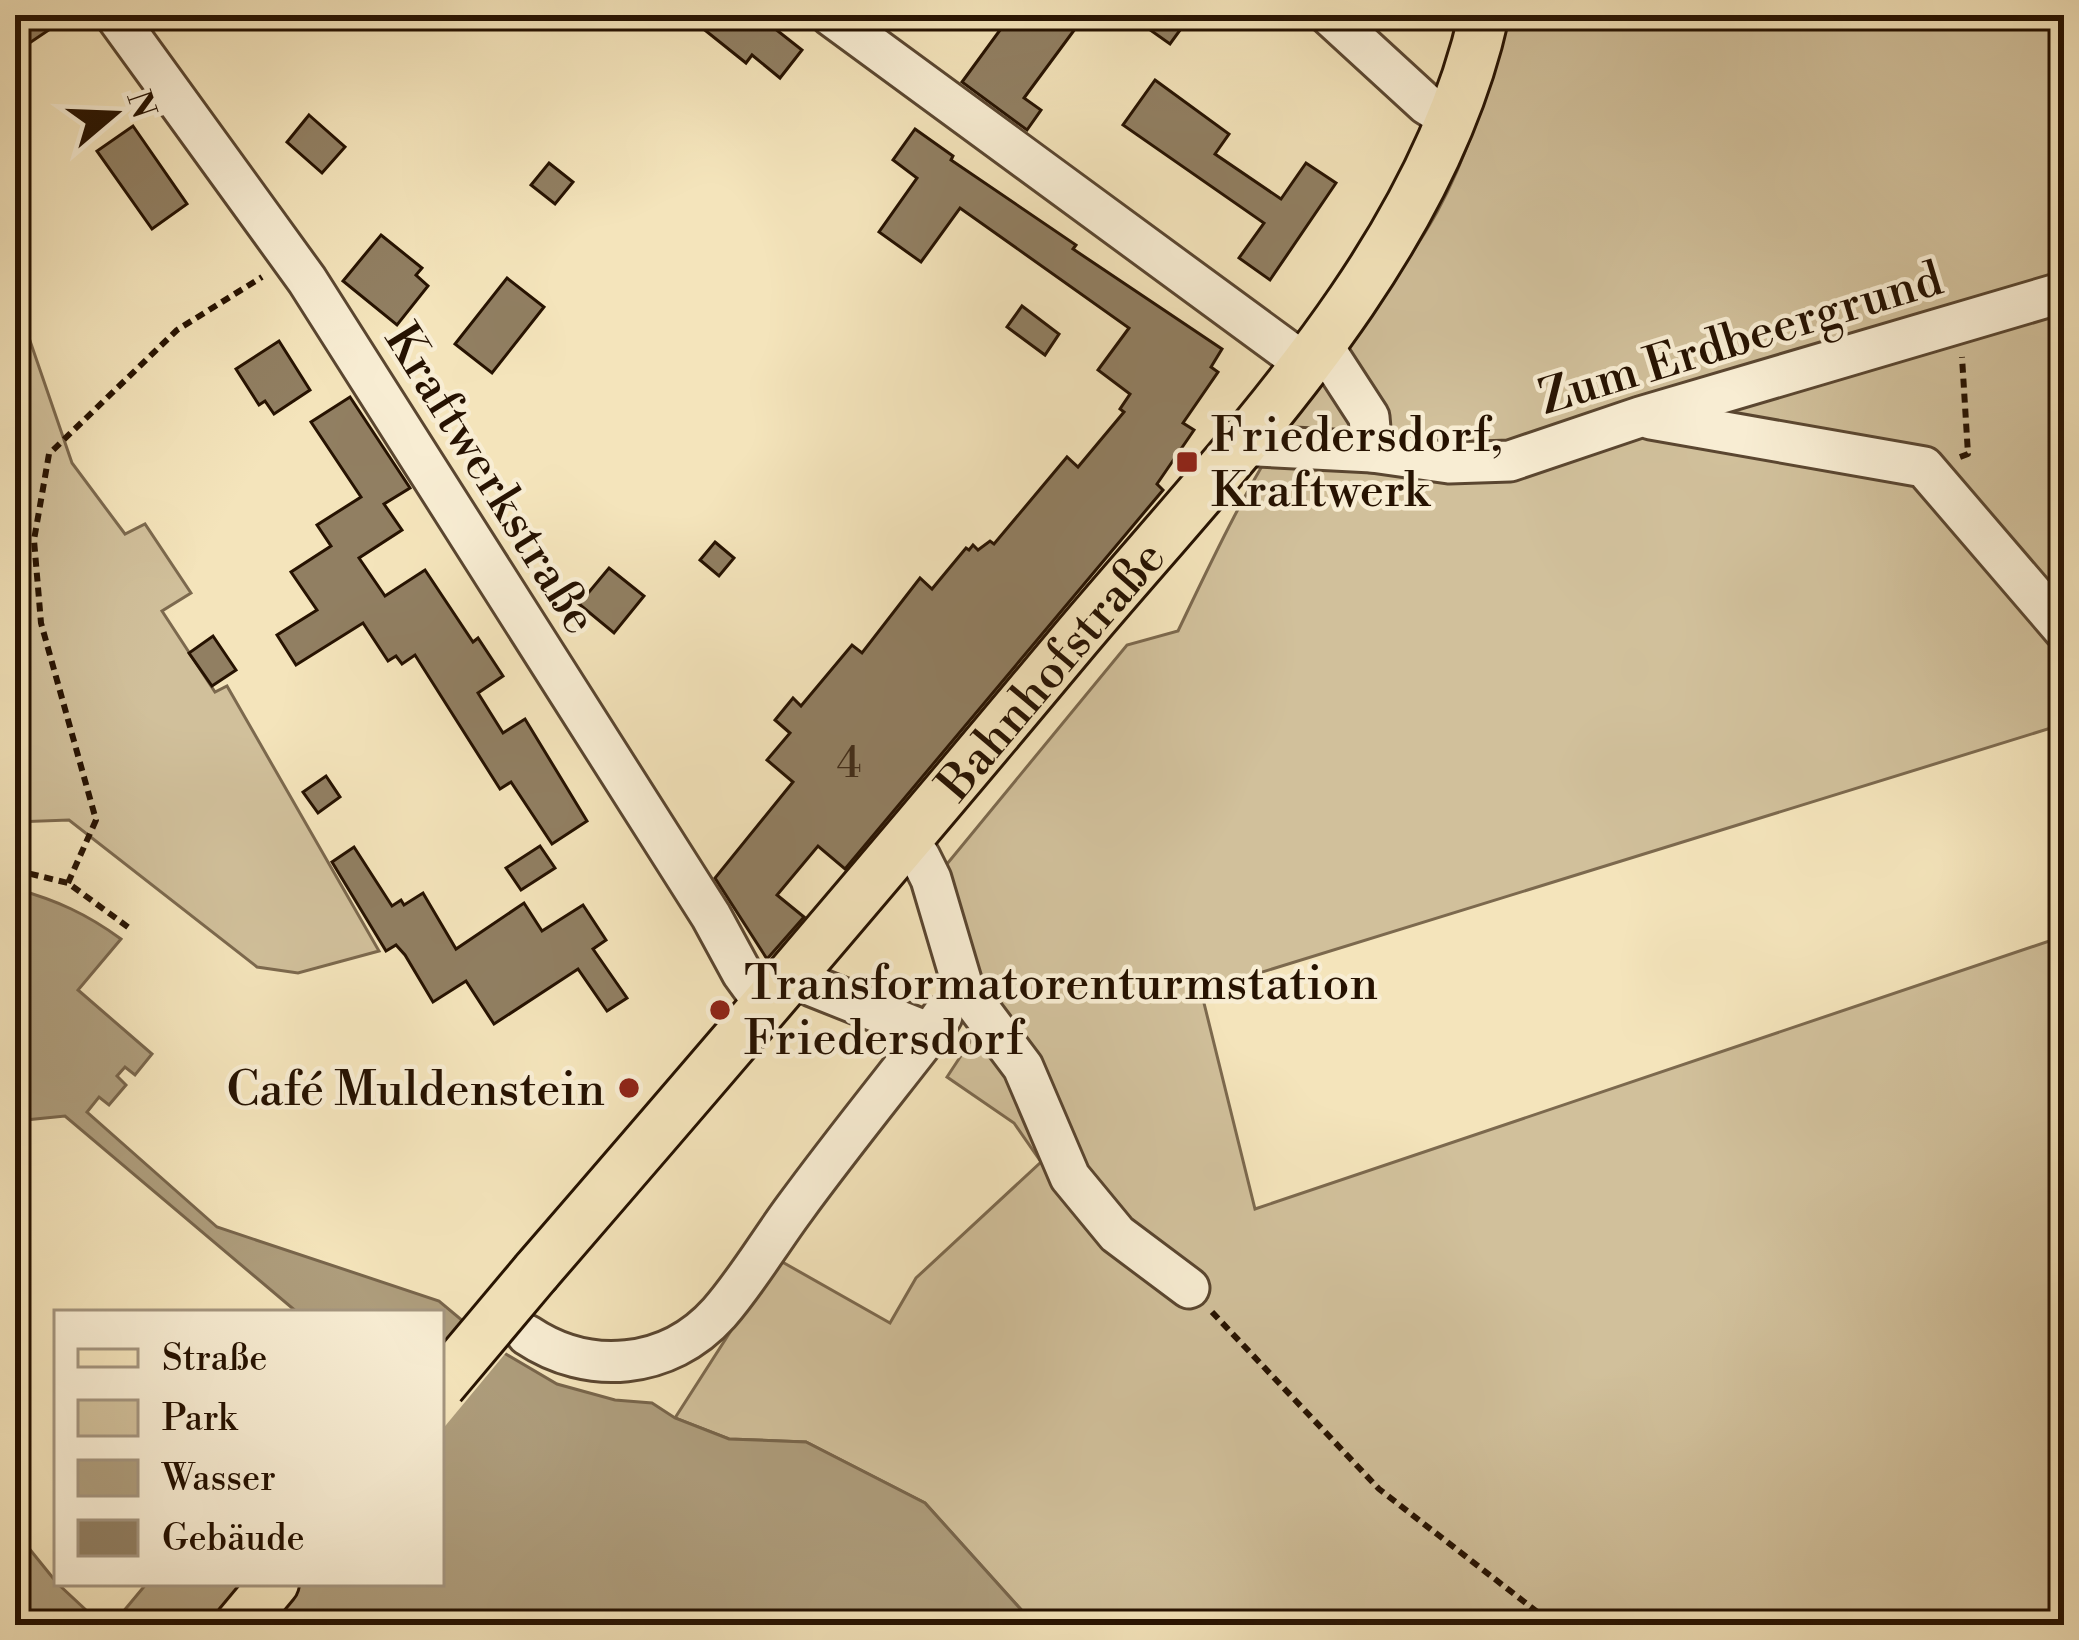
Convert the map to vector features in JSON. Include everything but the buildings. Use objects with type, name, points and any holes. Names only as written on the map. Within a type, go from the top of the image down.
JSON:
[{"type":"main road","name":"Bahnhofstraße","points":[[444,1381],[904,844],[1313,353],[1397,233],[1453,121],[1484,15]]},
{"type":"main road","points":[[239,1625],[272,1586]]},
{"type":"street","name":"Kraftwerkstraße","points":[[115,15],[292,259],[711,916],[742,973],[780,989]]},
{"type":"street","points":[[830,15],[1313,353],[1369,417],[1372,452]]},
{"type":"street","points":[[1329,15],[1426,104],[1453,121]]},
{"type":"street","name":"Zum Erdbeergrund","points":[[1238,445],[1372,452],[1449,463],[1510,460],[2064,292]]},
{"type":"street","points":[[1640,417],[1924,467],[2064,630]]},
{"type":"street","points":[[904,844],[920,857],[931,879],[963,987],[1023,1067],[1070,1177],[1117,1234],[1189,1288]]},
{"type":"street","points":[[780,989],[812,986],[930,1033]]},
{"type":"street","points":[[527,1335],[554,1353],[588,1362],[623,1362],[658,1354],[689,1339],[737,1290],[963,987]]},
{"type":"path","points":[[68,883],[96,820],[41,623],[34,540],[49,454],[177,331],[292,259]]},
{"type":"path","points":[[1924,467],[1968,454],[1960,323]]},
{"type":"path","points":[[15,870],[68,883],[132,930]]},
{"type":"path","points":[[1189,1288],[1379,1489],[1554,1625]]},
{"type":"green space","points":[[1509,15],[2064,15],[2064,724],[1201,991],[1255,1209],[2064,936],[2064,1625],[1035,1625],[925,1503],[806,1442],[729,1439],[675,1418],[777,1259],[890,1323],[916,1278],[1041,1162],[1014,1123],[947,1077],[991,1010],[942,870],[1127,645],[1178,631],[1274,446],[1437,212],[1469,140]]},
{"type":"green space","points":[[15,308],[72,463],[125,534],[145,524],[191,593],[162,611],[215,692],[227,686],[379,951],[298,973],[257,967],[69,820],[15,822]]},
{"type":"water","points":[[16,889],[71,909],[121,939],[78,990],[152,1054],[135,1075],[125,1067],[117,1076],[126,1085],[109,1105],[99,1097],[87,1112],[217,1227],[439,1301],[494,1347],[557,1384],[615,1400],[652,1403],[675,1418],[729,1439],[806,1442],[925,1503],[1035,1625],[266,1625],[298,1586],[444,1586],[444,1310],[294,1310],[65,1116],[15,1121]]},
{"type":"water","points":[[15,1531],[54,1579],[54,1586],[60,1586],[102,1625],[15,1625]]},
{"type":"water","points":[[144,1586],[244,1586],[211,1625],[112,1625]]},
{"type":"pier","points":[[498,1342],[509,1349],[444,1427],[444,1358]]},
{"type":"place","name":"Friedersdorf, Kraftwerk","points":[[1187,462]]},
{"type":"place","name":"Transformatorenturmstation Friedersdorf","points":[[720,1010]]},
{"type":"place","name":"Café Muldenstein","points":[[629,1088]]}]
